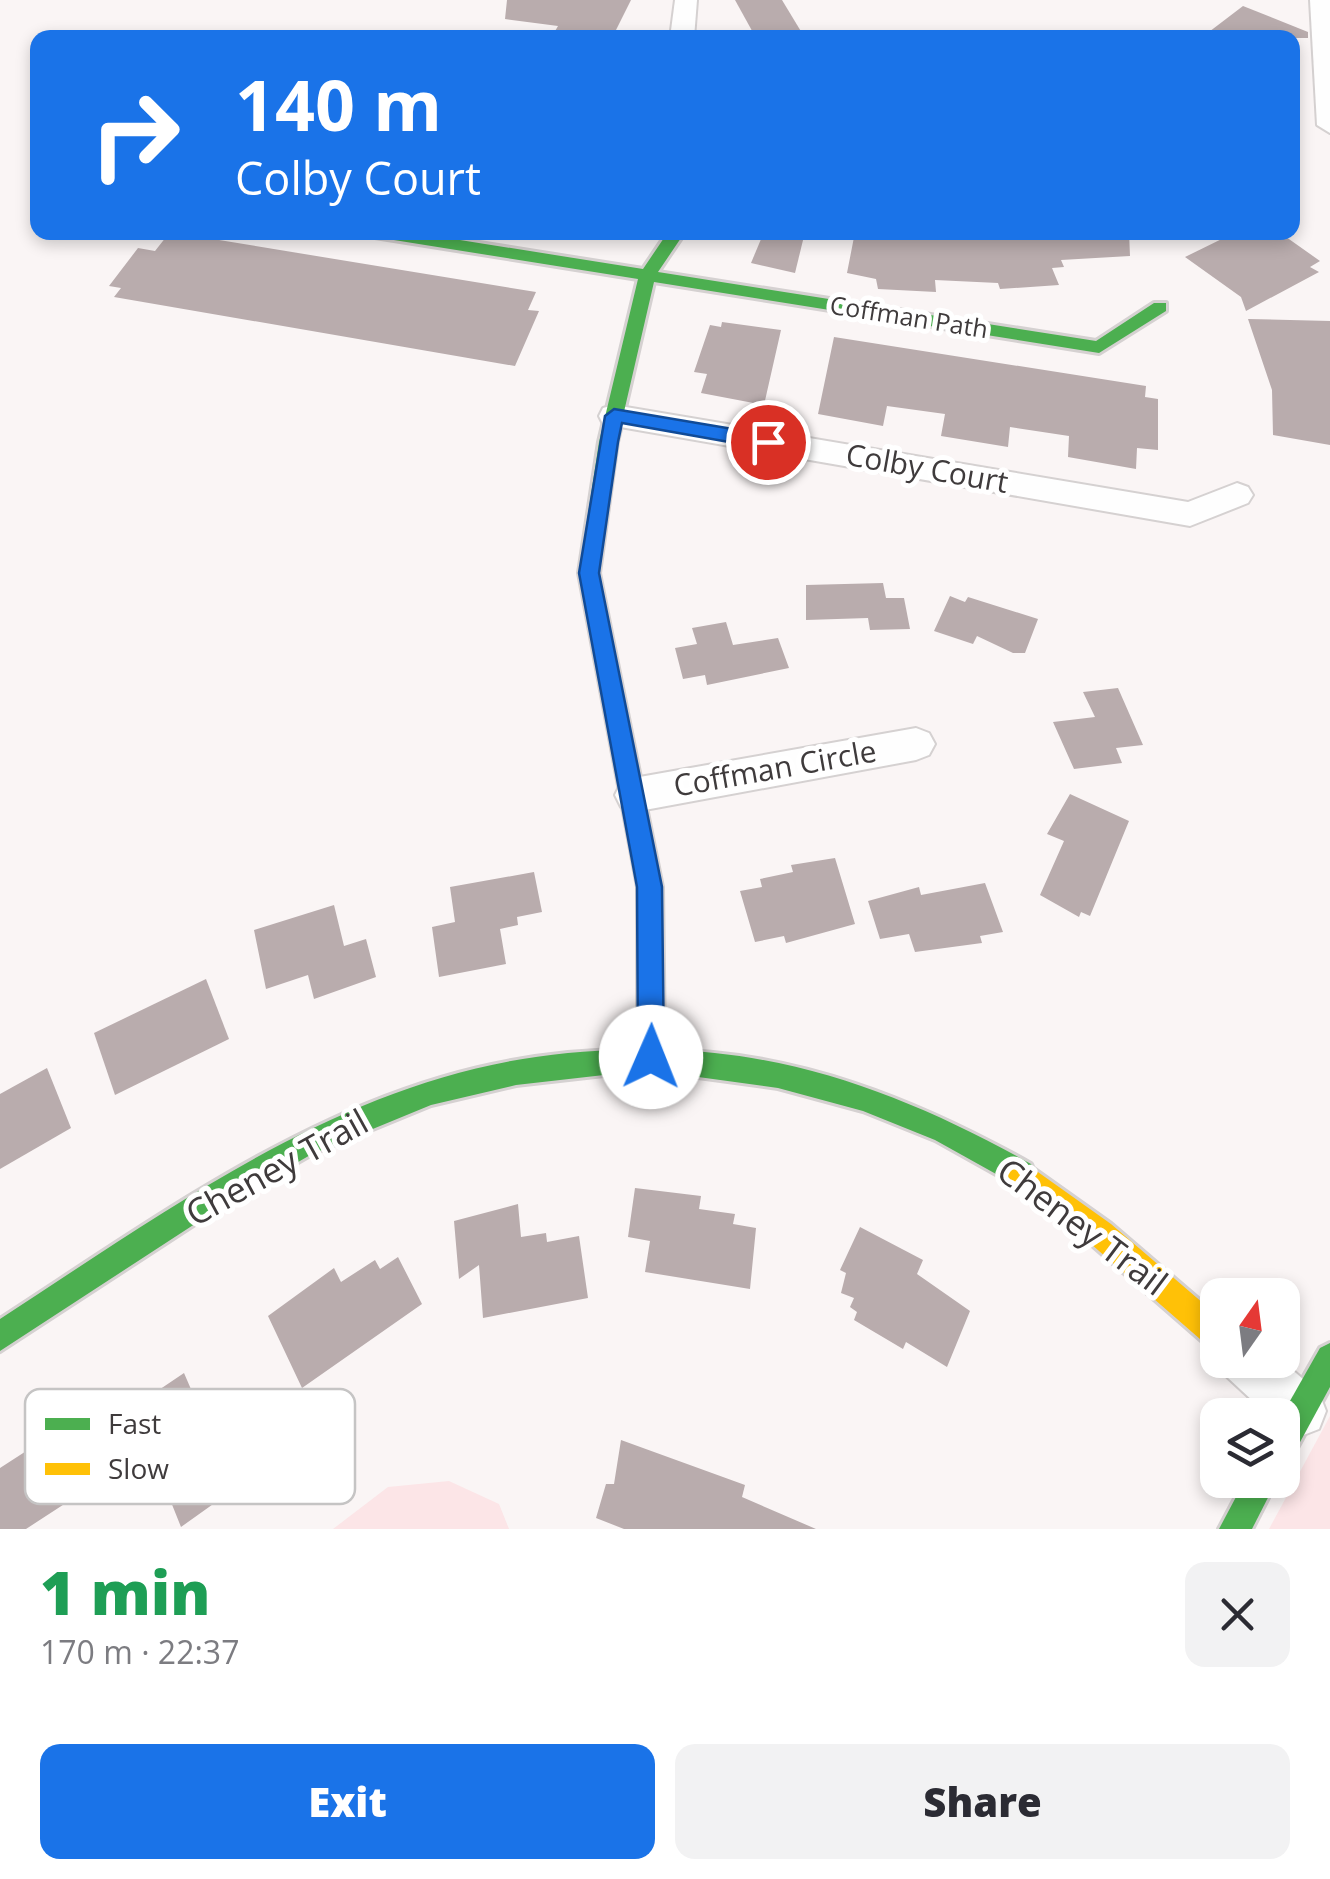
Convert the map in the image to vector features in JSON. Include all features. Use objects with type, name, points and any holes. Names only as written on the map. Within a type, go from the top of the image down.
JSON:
[{"type":"street","points":[[683,30],[686,0]]},
{"type":"street","points":[[1321,0],[1330,125]]},
{"type":"street","name":"Coffman Path","points":[[424,240],[1099,347],[1160,307]]},
{"type":"street","points":[[651,1057],[650,887],[589,573],[614,416],[647,276],[671,240]]},
{"type":"street","name":"Colby Court","points":[[614,416],[1190,514],[1237,495]]},
{"type":"street","name":"Coffman Circle","points":[[634,795],[916,744]]},
{"type":"street","name":"Cheney Trail","points":[[0,1336],[250,1177],[350,1122],[448,1087],[547,1064],[651,1057],[775,1072],[909,1114],[976,1147],[1042,1188],[1106,1236],[1200,1320]]},
{"type":"street","points":[[1300,1412],[1330,1358]]},
{"type":"street","points":[[1234,1529],[1252,1498]]},
{"type":"shaded area","points":[[1330,1416],[1330,1529],[1269,1529],[1286,1498],[1300,1498],[1300,1472]]},
{"type":"shaded area","points":[[449,1481],[499,1504],[509,1529],[333,1529],[388,1487]]},
{"type":"building","points":[[507,0],[631,0],[616,30],[556,30],[558,26],[505,19]]},
{"type":"building","points":[[735,0],[782,0],[800,30],[752,30]]},
{"type":"building","points":[[1243,6],[1308,32],[1308,38],[1300,38],[1300,30],[1212,30]]},
{"type":"building","points":[[164,240],[219,240],[536,292],[528,310],[539,311],[515,366],[114,297],[121,288],[109,286],[138,248],[155,251]]},
{"type":"building","points":[[761,240],[803,240],[795,273],[751,263]]},
{"type":"building","points":[[853,240],[1129,240],[1130,256],[1061,260],[1064,267],[1052,268],[1059,285],[1000,289],[998,283],[935,280],[936,292],[878,289],[876,279],[847,273]]},
{"type":"building","points":[[1220,240],[1290,240],[1320,261],[1310,267],[1319,272],[1246,311],[1241,297],[1185,257]]},
{"type":"building","points":[[1248,319],[1330,321],[1330,445],[1273,435],[1272,390]]},
{"type":"building","points":[[722,322],[781,330],[764,405],[701,393],[707,374],[694,372],[710,325],[721,327]]},
{"type":"building","points":[[834,337],[1146,386],[1145,397],[1158,399],[1158,450],[1137,448],[1136,469],[1068,457],[1069,436],[1010,427],[1008,447],[941,436],[945,414],[887,406],[883,426],[818,414]]},
{"type":"building","points":[[883,583],[886,598],[904,598],[910,629],[870,630],[868,618],[806,620],[806,585]]},
{"type":"building","points":[[950,596],[965,602],[968,597],[1038,619],[1025,653],[1013,653],[977,636],[973,644],[934,631]]},
{"type":"building","points":[[726,622],[733,645],[778,638],[789,668],[707,685],[705,675],[683,679],[675,648],[697,644],[692,628]]},
{"type":"building","points":[[1118,688],[1143,745],[1116,748],[1122,763],[1074,769],[1053,722],[1095,717],[1083,692]]},
{"type":"building","points":[[1070,794],[1129,821],[1090,916],[1081,912],[1079,917],[1040,895],[1064,841],[1047,834]]},
{"type":"building","points":[[835,858],[855,924],[786,943],[784,936],[755,942],[740,891],[762,887],[760,879],[793,872],[791,865]]},
{"type":"building","points":[[534,872],[542,912],[517,917],[518,925],[500,929],[506,964],[439,977],[432,927],[455,922],[450,887]]},
{"type":"building","points":[[985,883],[1003,932],[980,936],[982,943],[915,952],[909,934],[880,939],[868,901],[919,887],[921,895]]},
{"type":"building","points":[[334,905],[344,946],[366,939],[376,977],[314,999],[308,975],[266,989],[254,930]]},
{"type":"building","points":[[206,979],[229,1039],[115,1095],[94,1033]]},
{"type":"building","points":[[47,1068],[71,1128],[0,1169],[0,1094]]},
{"type":"building","points":[[635,1188],[701,1196],[699,1209],[735,1214],[733,1224],[756,1228],[750,1289],[645,1272],[650,1241],[628,1237]]},
{"type":"building","points":[[518,1204],[521,1237],[546,1233],[547,1242],[579,1236],[588,1298],[483,1318],[479,1265],[459,1279],[454,1221]]},
{"type":"building","points":[[860,1227],[923,1260],[917,1274],[970,1311],[947,1367],[906,1342],[903,1349],[854,1320],[857,1312],[850,1307],[854,1298],[841,1293],[846,1273],[840,1270]]},
{"type":"building","points":[[398,1257],[422,1304],[302,1388],[268,1316],[334,1268],[341,1282],[375,1260],[380,1269]]},
{"type":"building","points":[[184,1373],[191,1389],[160,1389]]},
{"type":"building","points":[[621,1440],[745,1485],[742,1497],[816,1529],[624,1529],[596,1518],[606,1484],[614,1484]]},
{"type":"building","points":[[25,1452],[25,1504],[64,1504],[26,1529],[0,1529],[0,1468]]},
{"type":"building","points":[[172,1504],[213,1504],[181,1527]]},
{"type":"traffic: fast","points":[[425,240],[1099,347],[1160,307]]},
{"type":"traffic: fast","points":[[651,1057],[650,887],[589,573],[608,442],[647,276],[672,240]]},
{"type":"traffic: fast","points":[[0,1336],[214,1195],[302,1145],[431,1092],[516,1072],[604,1062],[691,1063],[778,1075],[863,1098],[944,1131],[1021,1174]]},
{"type":"traffic: fast","points":[[1300,1412],[1330,1358]]},
{"type":"traffic: fast","points":[[1235,1529],[1252,1498]]},
{"type":"traffic: slow","points":[[1021,1174],[1101,1234],[1200,1320]]},
{"type":"route","points":[[651,1057],[650,887],[640,817],[593,610],[589,573],[608,442],[614,416],[768,442]]}]
